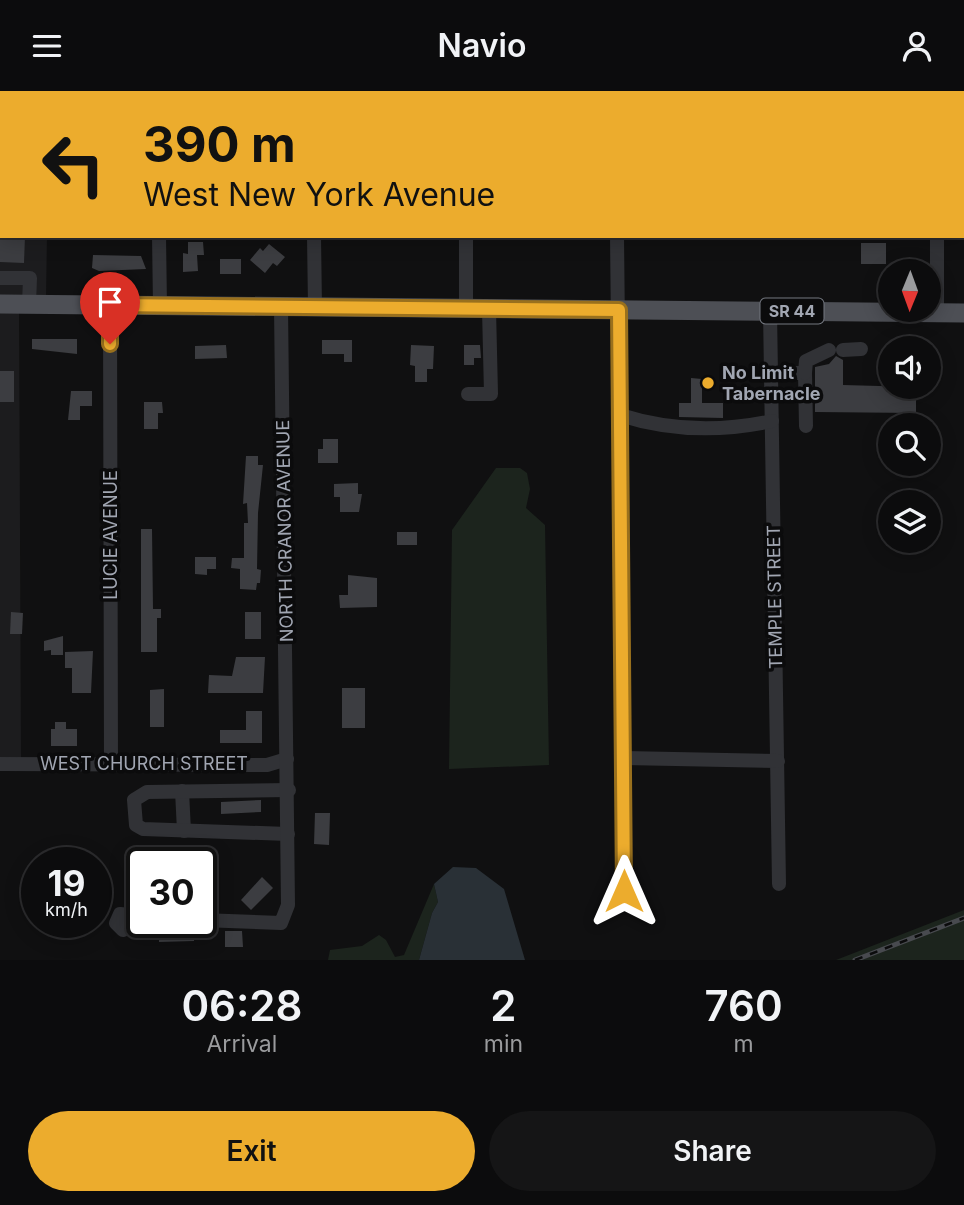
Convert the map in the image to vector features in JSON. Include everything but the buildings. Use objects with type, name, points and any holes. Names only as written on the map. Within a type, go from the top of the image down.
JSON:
[{"type":"main road","name":"SR 44","points":[[0,305],[878,312]]},
{"type":"main road","name":"SR 44","points":[[942,312],[964,313]]},
{"type":"street","points":[[159,238],[160,306]]},
{"type":"street","points":[[314,238],[315,307]]},
{"type":"street","points":[[466,238],[467,308]]},
{"type":"street","points":[[618,238],[624,891]]},
{"type":"street","points":[[937,238],[937,259]]},
{"type":"street","points":[[0,278],[30,278],[29,304]]},
{"type":"street","name":"LUCIE AVENUE","points":[[110,305],[111,764]]},
{"type":"street","name":"NORTH CRANOR AVENUE","points":[[217,921],[281,923],[288,905],[289,790],[281,307]]},
{"type":"street","points":[[468,394],[491,394],[489,309]]},
{"type":"street","name":"TEMPLE STREET","points":[[770,311],[779,884]]},
{"type":"street","points":[[806,426],[806,361],[836,350],[861,349]]},
{"type":"street","points":[[771,373],[805,373]]},
{"type":"street","points":[[620,415],[642,422],[685,428],[744,426],[772,421]]},
{"type":"street","name":"WEST CHURCH STREET","points":[[0,764],[267,765],[287,757]]},
{"type":"street","points":[[624,758],[778,761]]},
{"type":"street","points":[[288,834],[143,829],[136,825],[134,800],[147,792],[289,790]]},
{"type":"street","points":[[182,791],[184,831]]},
{"type":"street","points":[[126,915],[120,915],[116,923],[123,930],[126,929]]},
{"type":"shaded area","points":[[0,238],[47,238],[46,299],[0,298]]},
{"type":"shaded area","points":[[0,310],[19,310],[21,758],[0,758]]},
{"type":"shaded area","points":[[496,468],[520,468],[527,473],[530,489],[526,508],[545,525],[549,765],[449,769],[452,530]]},
{"type":"shaded area","points":[[453,867],[476,868],[504,889],[525,960],[419,960],[432,913],[438,902],[434,884]]},
{"type":"shaded area","points":[[434,884],[438,902],[432,913],[419,960],[328,960],[330,950],[362,946],[379,935],[386,940],[395,957],[404,955]]},
{"type":"shaded area","points":[[964,910],[964,960],[836,960]]},
{"type":"railway","points":[[855,960],[964,918]]},
{"type":"place","name":"No Limit Tabernacle","points":[[708,383]]},
{"type":"route","points":[[110,344],[110,305],[619,310],[624,891]]}]
